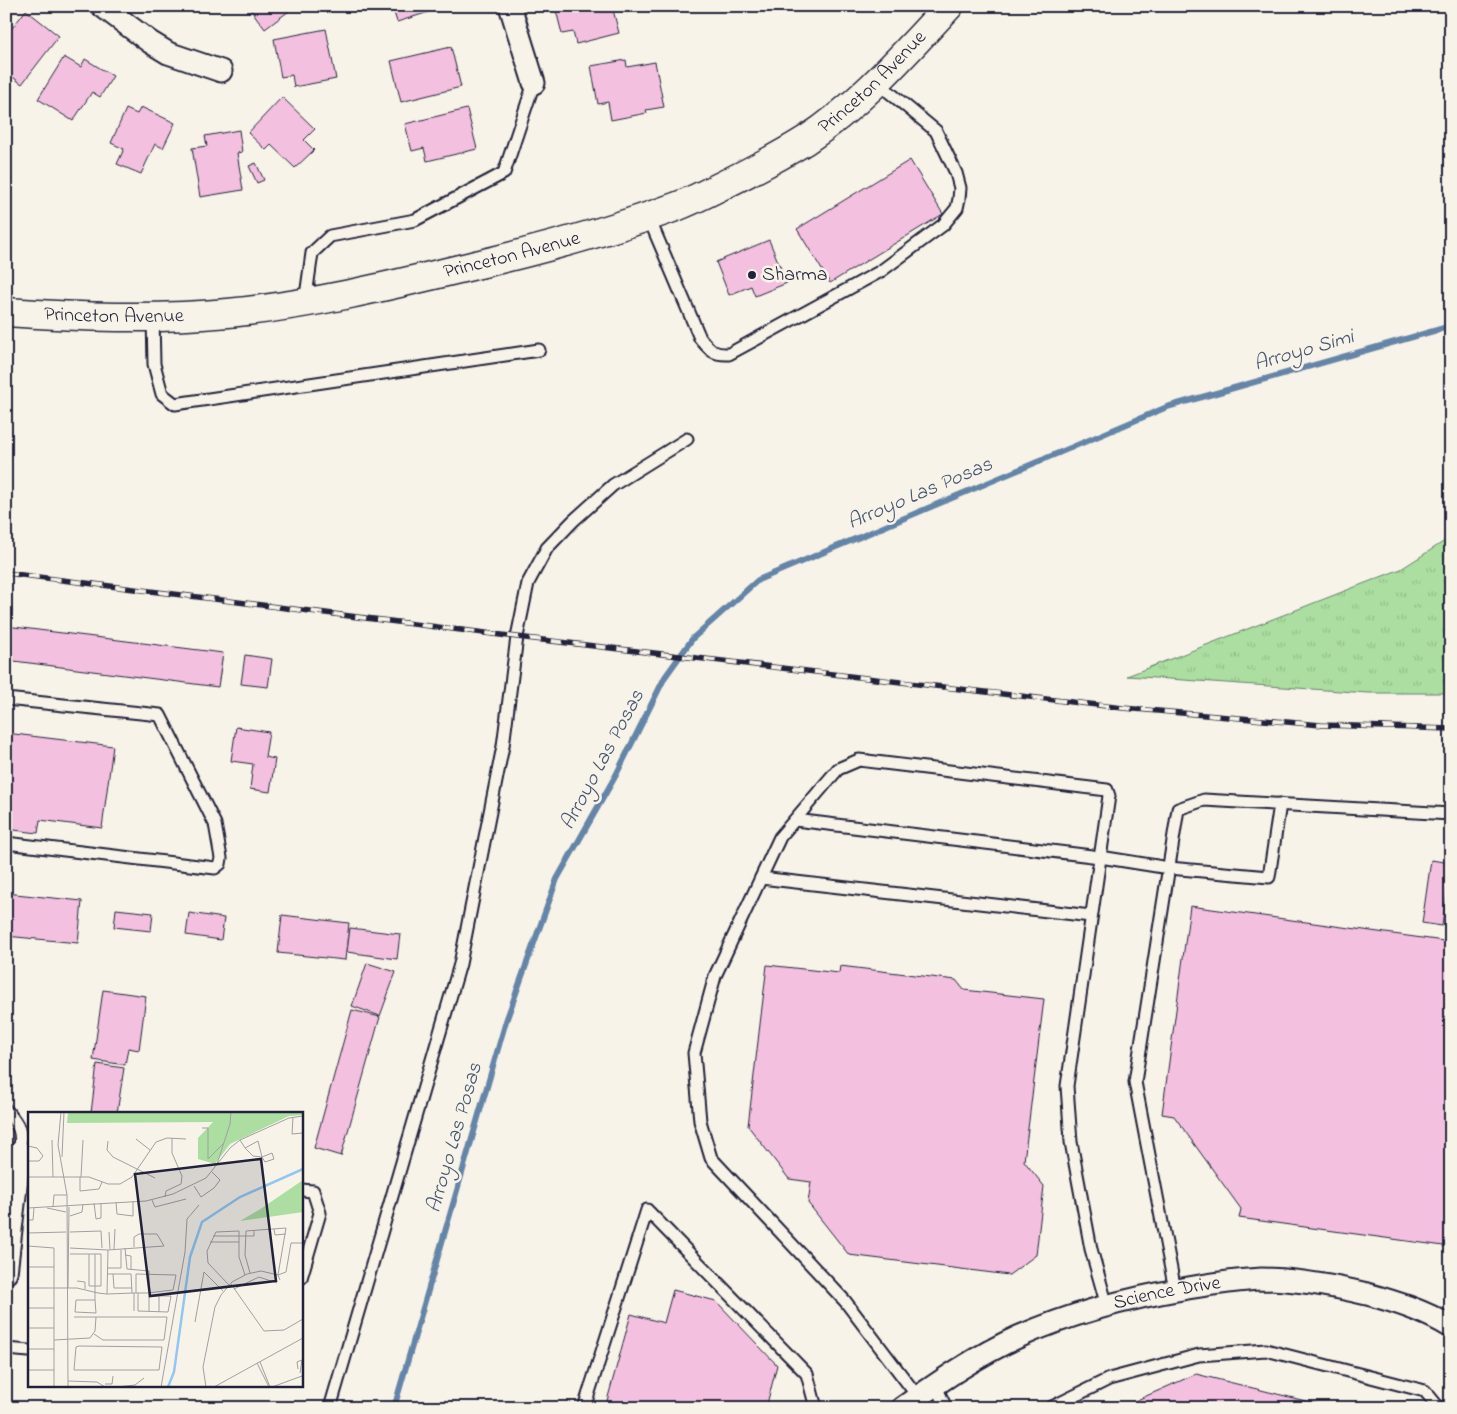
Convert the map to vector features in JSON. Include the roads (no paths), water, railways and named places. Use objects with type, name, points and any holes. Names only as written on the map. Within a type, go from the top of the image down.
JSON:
[{"type":"street","points":[[102,6],[168,53],[221,71]]},
{"type":"street","points":[[510,6],[534,83]]},
{"type":"street","name":"Princeton Avenue","points":[[6,312],[154,318],[228,313],[305,303],[399,284],[553,247],[680,206],[749,173],[807,139],[850,106],[877,82],[941,11]]},
{"type":"street","points":[[6,1273],[19,1155]]},
{"type":"street","name":"Science Drive","points":[[910,1402],[956,1370],[1017,1337],[1066,1317],[1174,1290],[1218,1283],[1263,1279],[1304,1282],[1349,1290],[1394,1301],[1437,1318],[1451,1327]]},
{"type":"lane","points":[[648,216],[700,338],[712,352],[721,355],[730,354],[882,271],[951,217],[957,208],[960,188],[956,172],[936,132],[877,82]]},
{"type":"lane","points":[[305,303],[312,253],[330,236],[415,220],[504,173],[534,83]]},
{"type":"lane","points":[[154,318],[154,364],[162,394],[176,404],[539,350]]},
{"type":"lane","points":[[330,1408],[460,964],[503,746],[517,637],[528,583],[547,548],[574,520],[613,485],[687,439]]},
{"type":"lane","points":[[6,699],[160,715],[215,824],[221,858],[220,864],[215,868],[6,843]]},
{"type":"lane","points":[[910,1402],[846,1301],[711,1158],[700,1120],[694,1052],[715,976],[780,837],[838,769],[859,760],[1106,790],[1108,796],[1100,857],[1067,1086],[1071,1142],[1091,1249],[1107,1306]]},
{"type":"lane","points":[[1174,1290],[1135,1082],[1178,809],[1204,800],[1451,814]]},
{"type":"lane","points":[[795,820],[1100,857],[1169,868],[1269,877],[1280,804]]},
{"type":"lane","points":[[761,878],[1091,916]]},
{"type":"lane","points":[[6,1110],[19,1124],[22,1138],[19,1155]]},
{"type":"lane","points":[[302,1190],[313,1191],[320,1213],[302,1275]]},
{"type":"lane","points":[[584,1408],[647,1210],[807,1374],[816,1408]]},
{"type":"lane","points":[[6,1349],[28,1351]]},
{"type":"lane","points":[[1050,1408],[1108,1379],[1200,1355],[1266,1350],[1426,1391],[1439,1408]]},
{"type":"lane","points":[[935,1384],[946,1408]]},
{"type":"waterway","name":"Arroyo Las Posas","points":[[394,1408],[506,1021],[557,879],[616,775],[665,677],[693,638],[758,580],[1167,407],[1451,326]]},
{"type":"railway","points":[[6,573],[517,637],[1123,708],[1321,725],[1451,729]]},
{"type":"place","name":"Sharma","points":[[752,275]]},
{"type":"water label","name":"Arroyo Simi","points":[[1304,351]]}]
